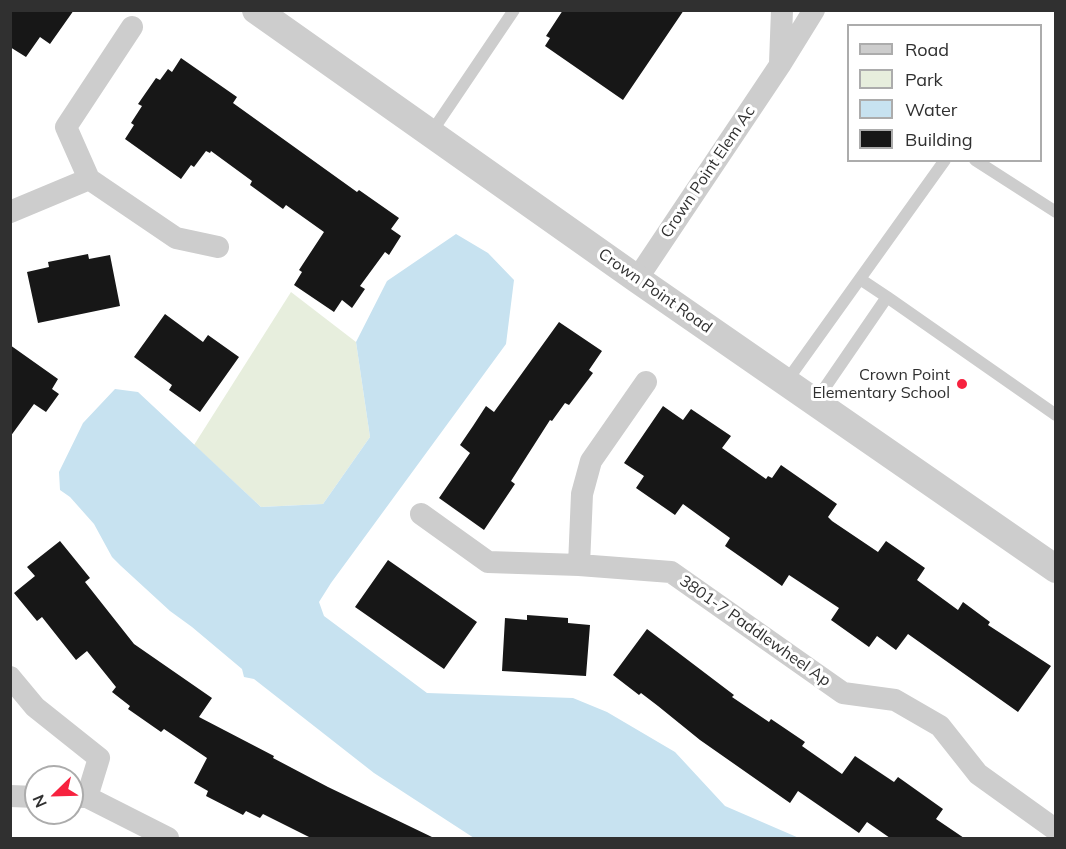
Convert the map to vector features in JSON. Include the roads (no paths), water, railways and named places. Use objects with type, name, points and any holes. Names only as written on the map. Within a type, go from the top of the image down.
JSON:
[{"type":"street","name":"Crown Point Road","points":[[256,10],[1056,569]]},
{"type":"street","points":[[780,65],[782,10]]},
{"type":"street","name":"Crown Point Elem Ac","points":[[638,279],[814,10]]},
{"type":"street","points":[[132,27],[66,127],[89,178],[176,238],[218,247]]},
{"type":"street","points":[[10,212],[89,178]]},
{"type":"street","points":[[579,565],[582,495],[591,461],[646,382]]},
{"type":"street","name":"3801-7 Paddlewheel Ap","points":[[421,514],[488,561],[672,572],[843,693],[894,700],[940,726],[978,774],[1056,830]]},
{"type":"street","points":[[10,677],[35,707],[99,759],[84,788]]},
{"type":"street","points":[[84,799],[168,838]]},
{"type":"lane","points":[[430,133],[514,10]]},
{"type":"lane","points":[[786,382],[944,162]]},
{"type":"lane","points":[[978,162],[1056,212]]},
{"type":"lane","points":[[860,279],[1056,415]]},
{"type":"lane","points":[[815,402],[887,297]]},
{"type":"water","points":[[456,234],[488,253],[514,280],[506,344],[331,583],[319,602],[324,616],[427,693],[573,698],[607,712],[675,752],[725,806],[799,838],[474,838],[374,773],[254,679],[244,677],[242,669],[170,611],[112,557],[94,524],[70,497],[60,490],[59,472],[83,423],[115,389],[138,392],[261,507],[323,504],[370,437],[356,342],[387,281]]},
{"type":"place","name":"Crown Point Elementary School","points":[[962,384]]}]
